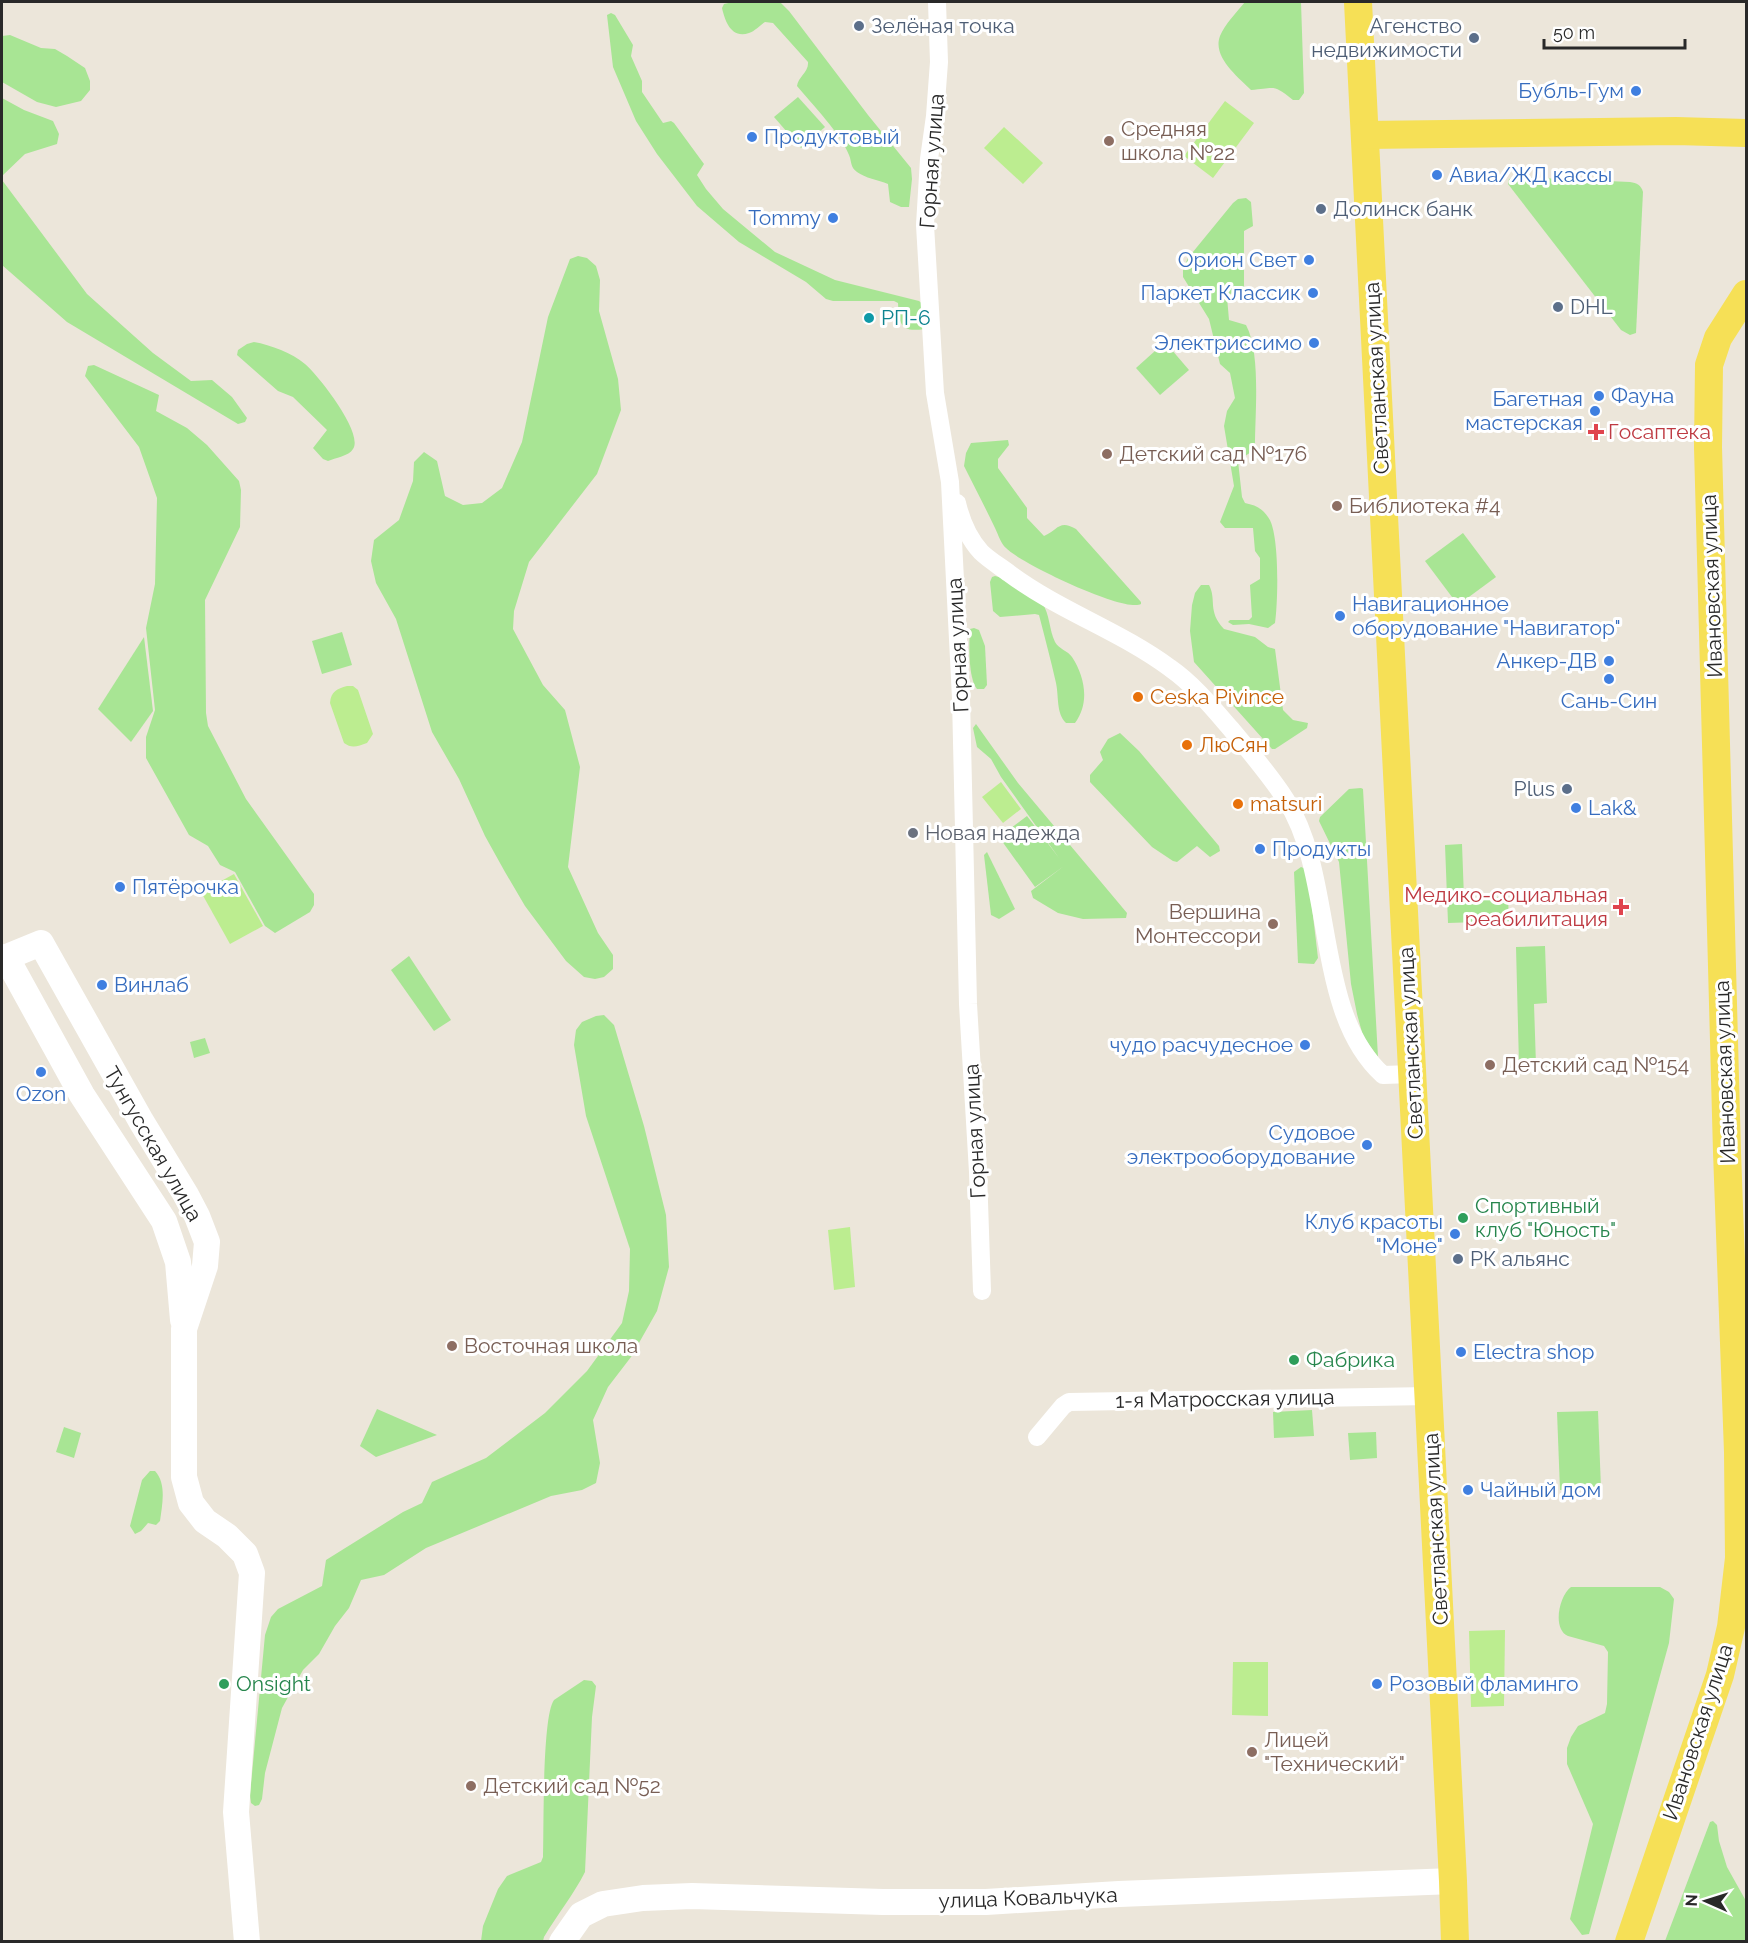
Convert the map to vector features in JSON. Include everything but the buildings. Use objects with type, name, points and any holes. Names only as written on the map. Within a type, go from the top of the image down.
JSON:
[{"type":"main road","name":"Светланская улица","points":[[1358,2],[1455,1941]]},
{"type":"main road","points":[[1365,135],[1676,131],[1746,133]]},
{"type":"main road","name":"Ивановская улица","points":[[1629,1941],[1720,1675],[1731,1626],[1739,1558],[1738,1440],[1727,1152],[1708,447],[1708,365],[1718,338],[1746,294]]},
{"type":"main road","name":"Тунгусская улица","points":[[4,958],[41,943],[186,1195],[207,1242],[206,1266],[184,1329],[184,1477],[191,1503],[205,1521],[227,1536],[245,1554],[252,1573],[236,1812],[246,1941]]},
{"type":"main road","points":[[4,958],[82,1095],[164,1221],[178,1262],[184,1329]]},
{"type":"main road","name":"улица Ковальчука","points":[[562,1941],[581,1916],[603,1904],[643,1898],[692,1896],[883,1902],[986,1902],[1141,1893],[1453,1881]]},
{"type":"street","name":"Горная улица","points":[[937,2],[939,62],[925,225],[935,393],[950,482],[961,698],[968,1004],[978,1172],[982,1291]]},
{"type":"street","points":[[950,482],[962,520],[981,552],[1026,586],[1060,607],[1134,645],[1172,669],[1205,699],[1257,760],[1288,802],[1311,860],[1337,987],[1346,1019],[1361,1049],[1383,1075],[1412,1074]]},
{"type":"street","name":"1-я Матросская улица","points":[[1037,1437],[1069,1402],[1429,1396]]},
{"type":"green space","points":[[780,2],[789,11],[911,168],[909,207],[901,207],[890,202],[888,184],[864,176],[853,168],[840,138],[797,86],[807,69],[808,62],[773,23],[765,22],[751,32],[743,34],[730,28],[722,8],[724,4]]},
{"type":"green space","points":[[1245,2],[1301,2],[1304,93],[1299,100],[1293,100],[1274,88],[1251,90],[1233,73],[1223,59],[1219,44],[1220,36]]},
{"type":"green space","points":[[611,13],[615,15],[633,45],[631,56],[642,81],[642,92],[663,123],[671,121],[674,123],[704,164],[697,175],[723,209],[775,252],[835,280],[919,301],[924,305],[924,329],[905,328],[900,321],[898,303],[894,301],[826,299],[806,282],[739,242],[697,206],[657,154],[636,121],[613,67],[607,15]]},
{"type":"green space","points":[[10,35],[41,48],[55,49],[85,68],[90,81],[90,90],[81,101],[56,107],[37,102],[2,82],[2,36]]},
{"type":"green space","points":[[798,97],[825,127],[801,148],[774,117]]},
{"type":"green space","points":[[2,98],[24,110],[53,121],[59,134],[57,144],[25,154],[2,176]]},
{"type":"green space","points":[[1225,101],[1254,123],[1213,178],[1184,156]]},
{"type":"green space","points":[[1004,127],[1043,163],[1023,184],[984,148]]},
{"type":"green space","points":[[1516,177],[1630,182],[1641,188],[1643,192],[1636,333],[1630,335],[1621,330],[1508,184],[1509,179]]},
{"type":"green space","points":[[2,180],[87,294],[153,353],[191,381],[212,380],[232,397],[247,418],[245,422],[238,424],[67,322],[2,265]]},
{"type":"green space","points":[[1246,198],[1251,202],[1253,226],[1244,231],[1244,291],[1228,294],[1227,297],[1229,320],[1246,325],[1254,351],[1255,445],[1251,452],[1238,461],[1242,497],[1245,503],[1258,507],[1266,514],[1275,537],[1276,613],[1275,623],[1268,628],[1249,624],[1233,625],[1228,622],[1230,620],[1249,620],[1252,617],[1250,585],[1260,579],[1260,558],[1255,551],[1253,528],[1225,528],[1220,522],[1234,486],[1224,426],[1227,411],[1235,398],[1230,373],[1220,364],[1209,319],[1183,277],[1183,269],[1188,258],[1233,203],[1238,199]]},
{"type":"green space","points":[[578,256],[587,258],[596,266],[600,280],[599,311],[618,379],[621,410],[597,474],[529,562],[514,611],[513,629],[543,685],[565,710],[580,767],[568,867],[598,933],[613,955],[613,969],[604,977],[595,979],[584,977],[566,961],[525,906],[485,836],[459,779],[432,732],[396,619],[376,583],[371,561],[374,540],[399,520],[413,481],[414,462],[424,452],[437,461],[445,496],[463,505],[482,503],[502,488],[522,442],[548,317],[570,259]]},
{"type":"green space","points":[[254,342],[288,353],[311,370],[346,418],[355,441],[351,451],[328,461],[313,448],[327,430],[293,397],[278,391],[237,355],[238,350]]},
{"type":"green space","points":[[1165,342],[1189,370],[1160,395],[1136,368]]},
{"type":"green space","points":[[94,365],[159,395],[156,411],[187,428],[207,445],[239,481],[241,490],[240,527],[205,600],[206,713],[208,726],[246,799],[314,894],[314,905],[310,912],[275,933],[265,926],[235,872],[220,865],[208,846],[189,835],[146,758],[146,737],[155,710],[146,628],[155,584],[157,498],[139,447],[85,376],[88,366]]},
{"type":"green space","points":[[1008,440],[1009,445],[998,459],[998,468],[1027,508],[1027,518],[1044,536],[1062,525],[1076,529],[1141,604],[1131,605],[1115,601],[1073,585],[1015,555],[1004,546],[964,466],[966,453],[971,443]]},
{"type":"green space","points":[[1463,533],[1496,577],[1458,605],[1425,561]]},
{"type":"green space","points":[[995,576],[1024,589],[1042,603],[1047,612],[1055,642],[1070,655],[1076,665],[1083,681],[1084,699],[1080,715],[1075,723],[1066,723],[1061,714],[1056,683],[1039,615],[1000,617],[993,611],[990,582]]},
{"type":"green space","points":[[1201,585],[1209,585],[1216,617],[1224,629],[1255,637],[1268,647],[1275,649],[1283,710],[1293,720],[1308,723],[1307,728],[1275,749],[1272,749],[1194,662],[1190,631],[1192,605],[1195,593]]},
{"type":"green space","points":[[970,629],[979,630],[985,646],[987,685],[984,689],[977,689],[972,677],[969,652]]},
{"type":"green space","points":[[342,632],[352,665],[322,674],[312,641]]},
{"type":"green space","points":[[144,637],[153,711],[131,742],[98,709]]},
{"type":"green space","points":[[353,686],[358,690],[373,734],[367,743],[355,746],[344,743],[330,703],[335,691]]},
{"type":"green space","points":[[976,724],[1018,783],[1127,913],[1126,918],[1083,919],[1058,913],[1033,898],[1031,891],[1064,866],[1035,887],[999,837],[1027,816],[1059,858],[1001,777],[991,759],[977,747],[973,728]]},
{"type":"green space","points":[[1120,733],[1139,751],[1219,846],[1220,851],[1210,857],[1197,846],[1177,862],[1173,861],[1152,847],[1090,782],[1090,775],[1103,760],[1100,752],[1108,739]]},
{"type":"green space","points":[[1001,782],[1021,809],[1003,823],[982,797]]},
{"type":"green space","points":[[1349,789],[1363,789],[1378,1057],[1363,1036],[1357,1014],[1351,984],[1339,862],[1319,821],[1320,817]]},
{"type":"green space","points":[[1462,844],[1464,898],[1508,897],[1509,921],[1448,923],[1445,845]]},
{"type":"green space","points":[[987,852],[1015,909],[999,919],[991,915],[984,855]]},
{"type":"green space","points":[[1301,867],[1306,869],[1308,874],[1318,958],[1314,964],[1298,963],[1294,872]]},
{"type":"green space","points":[[234,874],[263,926],[230,944],[201,892]]},
{"type":"green space","points":[[1545,946],[1547,1003],[1534,1004],[1536,1065],[1519,1065],[1516,947]]},
{"type":"green space","points":[[409,956],[451,1020],[434,1031],[391,970]]},
{"type":"green space","points":[[604,1015],[614,1025],[644,1126],[666,1215],[669,1267],[657,1311],[631,1357],[608,1387],[593,1420],[600,1463],[596,1483],[582,1490],[551,1496],[426,1548],[384,1575],[361,1580],[349,1608],[335,1626],[319,1654],[303,1670],[282,1708],[265,1773],[262,1799],[259,1805],[255,1806],[251,1803],[250,1795],[265,1635],[271,1617],[278,1609],[322,1586],[326,1560],[403,1512],[422,1503],[432,1482],[486,1458],[545,1413],[587,1371],[622,1323],[629,1291],[630,1249],[586,1116],[574,1045],[576,1030],[582,1022]]},
{"type":"green space","points":[[205,1038],[210,1053],[194,1058],[190,1042]]},
{"type":"green space","points":[[850,1227],[855,1287],[834,1290],[828,1230]]},
{"type":"green space","points":[[377,1409],[437,1435],[376,1457],[360,1446]]},
{"type":"green space","points":[[1312,1410],[1314,1436],[1274,1438],[1273,1412]]},
{"type":"green space","points":[[1598,1411],[1601,1489],[1560,1490],[1557,1412]]},
{"type":"green space","points":[[64,1427],[81,1433],[74,1458],[56,1452]]},
{"type":"green space","points":[[1376,1432],[1377,1458],[1350,1460],[1348,1433]]},
{"type":"green space","points":[[150,1471],[155,1471],[161,1482],[160,1521],[156,1525],[148,1523],[135,1534],[130,1526],[142,1480]]},
{"type":"green space","points":[[1571,1587],[1660,1587],[1669,1592],[1674,1599],[1669,1643],[1589,1934],[1582,1935],[1570,1919],[1593,1824],[1567,1764],[1567,1748],[1578,1726],[1605,1713],[1608,1652],[1604,1646],[1568,1636],[1560,1627],[1559,1612],[1563,1597]]},
{"type":"green space","points":[[1505,1630],[1504,1706],[1471,1707],[1469,1631]]},
{"type":"green space","points":[[1233,1662],[1268,1662],[1268,1716],[1232,1715]]},
{"type":"green space","points":[[584,1680],[592,1681],[596,1686],[592,1717],[585,1872],[543,1941],[481,1941],[483,1926],[498,1889],[507,1876],[541,1862],[543,1857],[547,1727],[550,1710],[554,1700]]},
{"type":"green space","points":[[1713,1821],[1717,1825],[1727,1867],[1746,1901],[1746,1941],[1665,1941],[1710,1822]]},
{"type":"place","name":"Зелёная точка","points":[[859,26]]},
{"type":"place","name":"Агенство недвижимости","points":[[1474,38]]},
{"type":"place","name":"Бубль-Гум","points":[[1636,91]]},
{"type":"place","name":"Продуктовый","points":[[752,137]]},
{"type":"place","name":"Средняя школа №22","points":[[1109,141]]},
{"type":"place","name":"Авиа/ЖД кассы","points":[[1437,175]]},
{"type":"place","name":"Долинск банк","points":[[1321,209]]},
{"type":"place","name":"Tommy","points":[[833,218]]},
{"type":"place","name":"Орион Свет","points":[[1309,260]]},
{"type":"place","name":"Паркет Классик","points":[[1313,293]]},
{"type":"place","name":"DHL","points":[[1558,307]]},
{"type":"place","name":"РП-6","points":[[869,318]]},
{"type":"place","name":"Электриссимо","points":[[1314,343]]},
{"type":"place","name":"Фауна","points":[[1599,396]]},
{"type":"place","name":"Багетная мастерская","points":[[1595,411]]},
{"type":"place","name":"Госаптека","points":[[1596,432]]},
{"type":"place","name":"Детский сад №176","points":[[1107,454]]},
{"type":"place","name":"Библиотека #4","points":[[1337,506]]},
{"type":"place","name":"Навигационное оборудование \"Навигатор\"","points":[[1340,616]]},
{"type":"place","name":"Анкер-ДВ","points":[[1609,661]]},
{"type":"place","name":"Сань-Син","points":[[1609,679]]},
{"type":"place","name":"Ceska Pivince","points":[[1138,697]]},
{"type":"place","name":"ЛюСян","points":[[1187,745]]},
{"type":"place","name":"Plus","points":[[1567,789]]},
{"type":"place","name":"matsuri","points":[[1238,804]]},
{"type":"place","name":"Lak&","points":[[1576,808]]},
{"type":"place","name":"Новая надежда","points":[[913,833]]},
{"type":"place","name":"Продукты","points":[[1260,849]]},
{"type":"place","name":"Пятёрочка","points":[[120,887]]},
{"type":"place","name":"Медико-социальная реабилитация","points":[[1621,907]]},
{"type":"place","name":"Вершина Монтессори","points":[[1273,924]]},
{"type":"place","name":"Винлаб","points":[[102,985]]},
{"type":"place","name":"чудо расчудесное","points":[[1305,1045]]},
{"type":"place","name":"Детский сад №154","points":[[1490,1065]]},
{"type":"place","name":"Ozon","points":[[41,1072]]},
{"type":"place","name":"Судовое электрооборудование","points":[[1367,1145]]},
{"type":"place","name":"Спортивный клуб \"Юность\"","points":[[1463,1218]]},
{"type":"place","name":"Клуб красоты \"Моне\"","points":[[1455,1234]]},
{"type":"place","name":"РК альянс","points":[[1458,1259]]},
{"type":"place","name":"Восточная школа","points":[[452,1346]]},
{"type":"place","name":"Electra shop","points":[[1461,1352]]},
{"type":"place","name":"Фабрика","points":[[1294,1360]]},
{"type":"place","name":"Чайный дом","points":[[1468,1490]]},
{"type":"place","name":"Onsight","points":[[224,1684]]},
{"type":"place","name":"Розовый фламинго","points":[[1377,1684]]},
{"type":"place","name":"Лицей \"Технический\"","points":[[1252,1752]]},
{"type":"place","name":"Детский сад №52","points":[[471,1786]]}]
